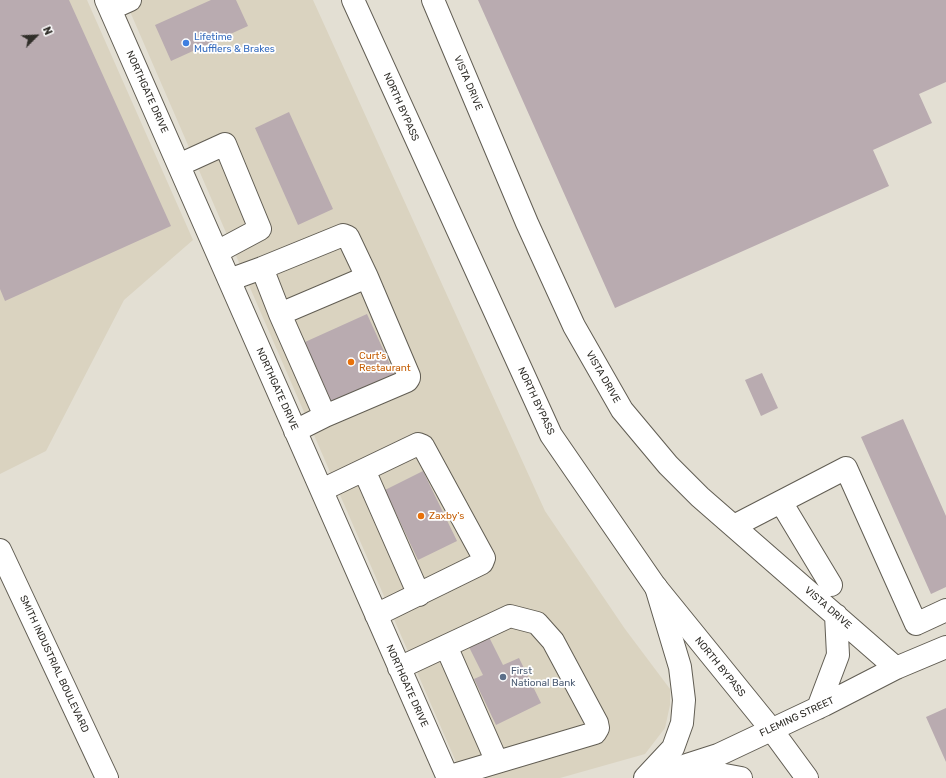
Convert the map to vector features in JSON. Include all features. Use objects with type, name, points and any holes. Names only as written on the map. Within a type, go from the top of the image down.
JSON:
[{"type":"main road","points":[[108,5],[130,0]]},
{"type":"main road","name":"NORTH BYPASS","points":[[353,0],[551,435],[655,586],[772,729],[807,778]]},
{"type":"main road","name":"VISTA DRIVE","points":[[433,0],[527,223],[577,332],[622,410],[668,465],[700,497],[896,668]]},
{"type":"main road","name":"NORTHGATE DRIVE","points":[[108,5],[448,778]]},
{"type":"main road","points":[[179,165],[225,144],[260,229],[217,252]]},
{"type":"main road","points":[[229,280],[343,235],[348,237],[367,276],[409,378],[407,381],[325,416],[296,431]]},
{"type":"main road","points":[[262,268],[280,314],[325,416]]},
{"type":"main road","points":[[280,314],[367,276]]},
{"type":"main road","points":[[322,490],[418,444],[423,446],[484,558],[482,563],[376,615]]},
{"type":"main road","points":[[734,526],[846,468],[916,624],[946,610]]},
{"type":"main road","points":[[364,470],[419,595]]},
{"type":"main road","points":[[782,502],[831,585]]},
{"type":"main road","name":"SMITH INDUSTRIAL BOULEVARD","points":[[0,550],[107,778]]},
{"type":"main road","points":[[645,778],[673,748],[682,723],[684,700],[680,667],[655,586]]},
{"type":"main road","points":[[818,708],[838,655],[836,615]]},
{"type":"main road","points":[[400,668],[510,616],[537,623],[553,641],[597,723],[598,728],[595,733],[448,778]]},
{"type":"main road","points":[[446,646],[497,762]]},
{"type":"main road","name":"FLEMING STREET","points":[[645,778],[718,755],[818,708],[896,668],[946,648]]},
{"type":"main road","points":[[645,778],[714,773],[741,778]]},
{"type":"shaded area","points":[[0,0],[87,0],[193,240],[124,300],[46,451],[0,474]]},
{"type":"shaded area","points":[[125,0],[313,0],[545,511],[625,629],[670,689],[670,705],[665,728],[645,754],[560,778],[463,778]]},
{"type":"building","points":[[0,0],[69,0],[171,226],[5,301],[0,289]]},
{"type":"building","name":"Lifetime Mufflers & Brakes","points":[[211,0],[236,0],[248,26],[171,61],[155,25]]},
{"type":"building","points":[[478,0],[946,0],[946,82],[919,94],[932,123],[873,150],[889,186],[615,308]]},
{"type":"building","points":[[289,112],[333,209],[298,225],[255,128]]},
{"type":"building","name":"Curt's Restaurant","points":[[367,314],[398,382],[335,410],[305,342]]},
{"type":"building","points":[[762,373],[778,408],[761,416],[745,380]]},
{"type":"building","points":[[903,419],[946,516],[946,587],[931,594],[861,437]]},
{"type":"building","name":"Zaxby's","points":[[423,471],[457,541],[418,560],[385,490]]},
{"type":"building","name":"First National Bank","points":[[486,631],[503,665],[519,658],[541,703],[496,725],[474,679],[483,675],[466,641]]},
{"type":"building","points":[[946,708],[946,762],[926,717]]},
{"type":"place","name":"Lifetime Mufflers & Brakes","points":[[186,43]]},
{"type":"place","name":"Curt's Restaurant","points":[[351,362]]},
{"type":"place","name":"Zaxby's","points":[[421,516]]},
{"type":"place","name":"First National Bank","points":[[503,677]]}]
